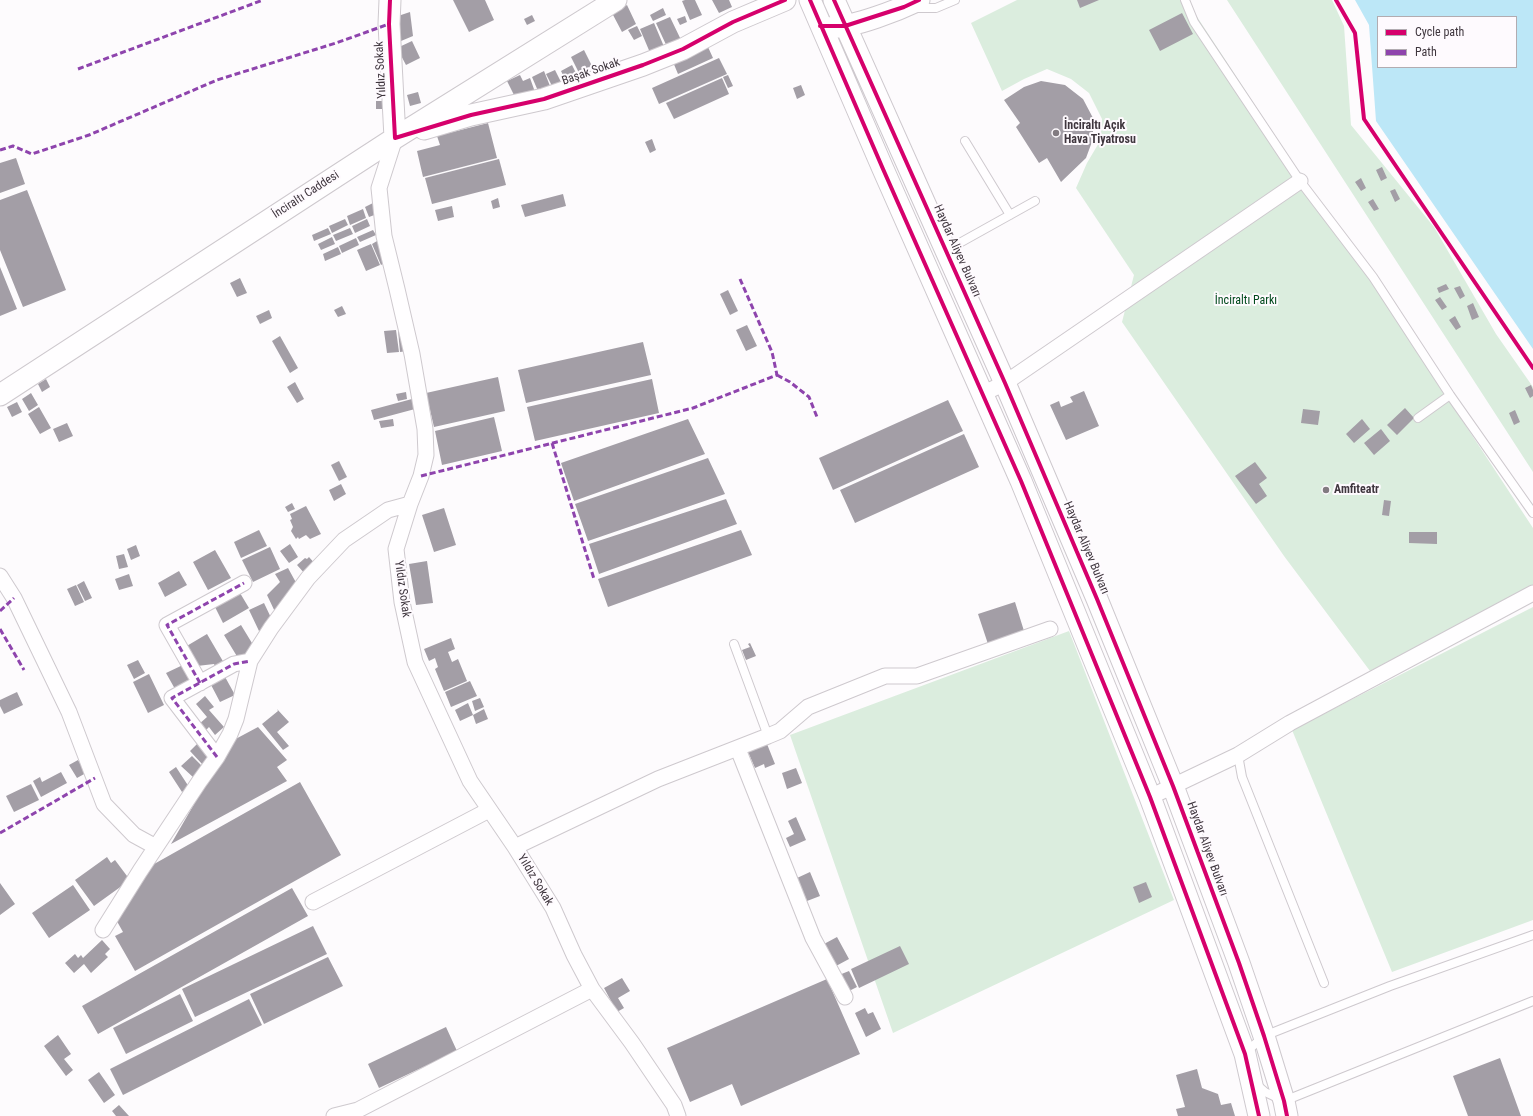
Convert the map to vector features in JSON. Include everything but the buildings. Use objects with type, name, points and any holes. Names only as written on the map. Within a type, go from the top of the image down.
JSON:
[{"type":"main road","name":"Yıldız Sokak","points":[[390,0],[389,24],[395,138]]},
{"type":"main road","name":"İnciraltı Caddesi","points":[[0,395],[395,138],[616,0]]},
{"type":"main road","name":"Başak Sokak","points":[[395,138],[451,120],[544,99],[643,65],[683,49],[733,22],[785,0]]},
{"type":"main road","points":[[810,0],[820,26],[1021,482],[1150,797],[1244,1054],[1259,1116]]},
{"type":"main road","points":[[820,26],[834,0]]},
{"type":"main road","name":"Haydar Aliyev Bulvarı","points":[[834,0],[1005,384],[1097,600],[1173,786],[1239,964],[1264,1036],[1286,1108]]},
{"type":"main road","points":[[820,26],[845,26],[912,4]]},
{"type":"street","name":"Yıldız Sokak","points":[[395,138],[379,188],[383,229],[412,354],[425,429],[426,455],[422,476],[410,504],[396,549],[402,602],[415,662],[470,781],[515,847],[553,908],[574,955],[592,989],[632,1043],[670,1099],[678,1116]]},
{"type":"street","points":[[982,394],[1005,384],[1300,181]]},
{"type":"street","points":[[923,260],[946,250]]},
{"type":"street","points":[[103,930],[156,847],[217,757],[230,734],[236,719],[250,662],[271,628],[308,578],[344,540],[388,510],[410,504]]},
{"type":"street","points":[[0,576],[14,598],[69,712],[104,804],[134,835],[156,847]]},
{"type":"street","points":[[200,683],[167,625],[244,583]]},
{"type":"street","points":[[1150,797],[1238,755],[1290,723],[1533,593]]},
{"type":"street","points":[[515,847],[658,779],[738,749],[780,731],[808,707],[884,676],[917,676],[1050,629]]},
{"type":"street","points":[[217,757],[172,698],[234,664],[250,662]]},
{"type":"street","points":[[738,749],[813,938],[845,998]]},
{"type":"street","points":[[313,902],[489,810]]},
{"type":"street","points":[[334,1116],[358,1110],[592,989]]},
{"type":"lane","points":[[912,4],[936,8],[955,0]]},
{"type":"lane","points":[[1185,0],[1194,22],[1300,181],[1373,277],[1450,395],[1533,513]]},
{"type":"lane","points":[[965,141],[1010,215]]},
{"type":"lane","points":[[946,250],[1035,201]]},
{"type":"lane","points":[[1418,418],[1450,395]]},
{"type":"lane","points":[[734,644],[768,736]]},
{"type":"lane","points":[[1238,755],[1242,777],[1324,983]]},
{"type":"lane","points":[[1244,1054],[1264,1036],[1390,986],[1533,935]]},
{"type":"lane","points":[[1249,1075],[1265,1092],[1286,1108],[1533,1001]]},
{"type":"green space","name":"İnciraltı Parkı","points":[[1017,0],[1186,0],[1533,528],[1533,585],[1370,671],[1284,556],[1122,322],[1134,275],[1076,188],[1087,163],[1100,141],[1102,119],[1089,93],[1071,79],[1047,69],[1002,91],[971,23]]},
{"type":"green space","points":[[1227,0],[1332,0],[1344,26],[1351,125],[1434,227],[1496,334],[1533,387],[1533,472]]},
{"type":"green space","points":[[1533,607],[1533,920],[1392,972],[1292,730]]},
{"type":"green space","points":[[1069,631],[1174,900],[893,1033],[790,735]]},
{"type":"water","points":[[1355,0],[1533,0],[1533,349],[1376,121],[1369,25]]},
{"type":"marked path","points":[[78,69],[263,0]]},
{"type":"marked path","points":[[0,150],[13,146],[32,154],[89,135],[217,80],[336,43],[389,24]]},
{"type":"marked path","points":[[421,476],[693,408],[777,375],[772,352],[740,279]]},
{"type":"marked path","points":[[777,375],[790,382],[809,397],[817,417]]},
{"type":"marked path","points":[[552,443],[594,579]]},
{"type":"marked path","points":[[200,683],[167,625],[244,583]]},
{"type":"marked path","points":[[0,611],[14,598]]},
{"type":"marked path","points":[[0,629],[24,670]]},
{"type":"marked path","points":[[217,757],[172,698],[234,664],[250,661]]},
{"type":"marked path","points":[[0,833],[95,778]]},
{"type":"cycle path","points":[[390,0],[389,24],[395,138],[471,115],[544,99],[643,65],[683,49],[733,22],[785,0]]},
{"type":"cycle path","points":[[810,0],[1021,481],[1150,797],[1245,1054],[1259,1116]]},
{"type":"cycle path","points":[[834,0],[1005,383],[1097,599],[1173,786],[1239,963],[1264,1036],[1284,1101],[1287,1116]]},
{"type":"cycle path","points":[[820,26],[845,26],[904,7],[919,0]]},
{"type":"cycle path","points":[[1336,0],[1355,33],[1364,119],[1533,368]]},
{"type":"place","name":"İnciraltı Açık Hava Tiyatrosu","points":[[1056,133]]},
{"type":"place","name":"Amfiteatr","points":[[1326,490]]}]
